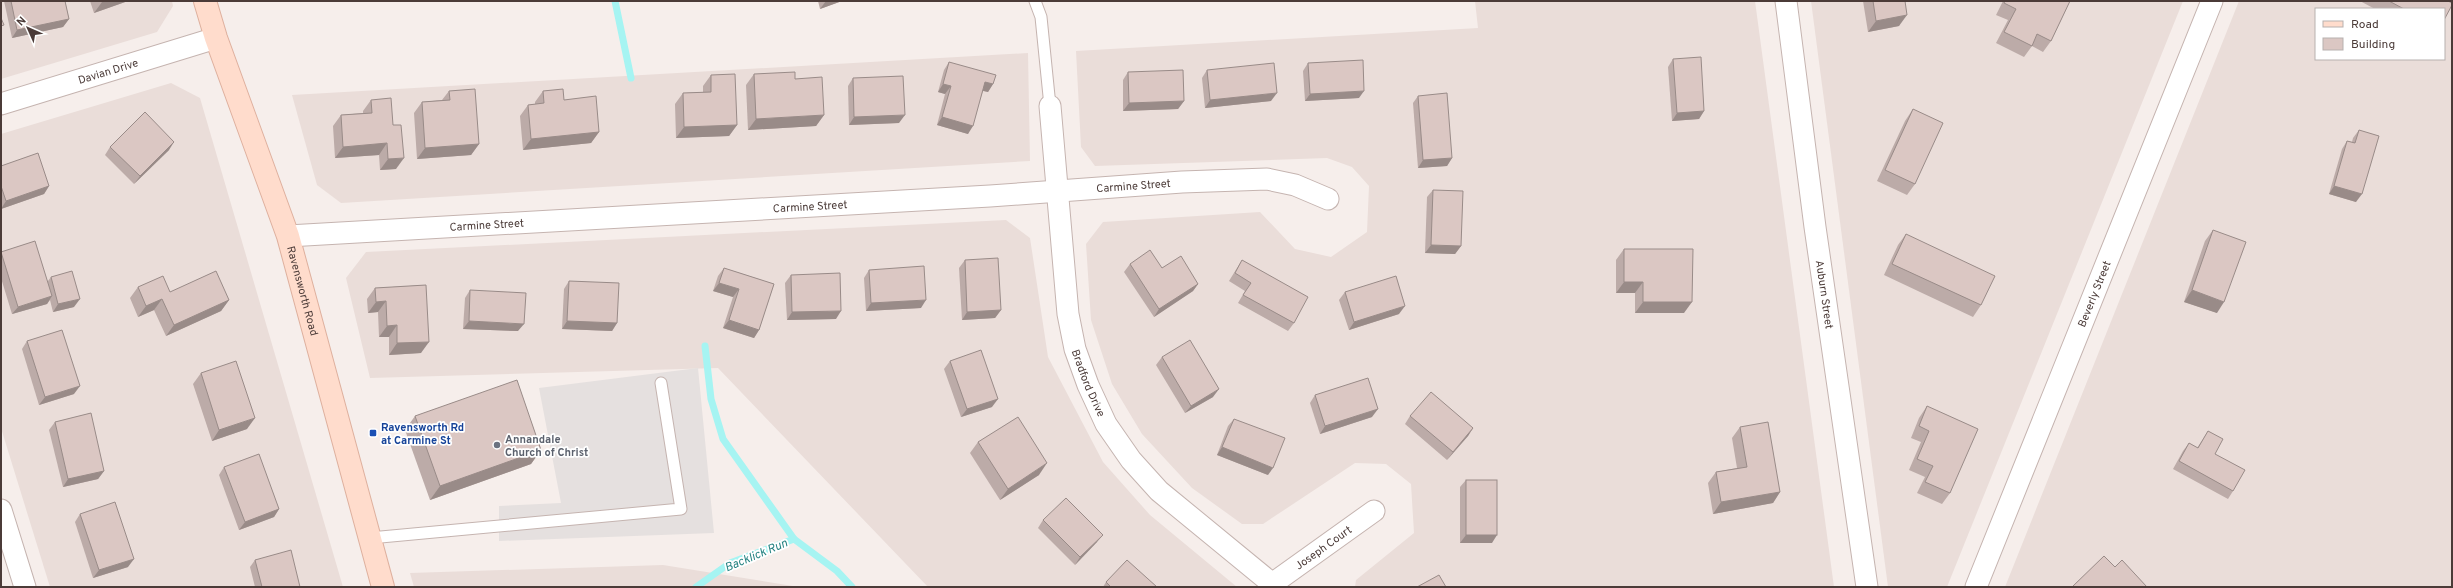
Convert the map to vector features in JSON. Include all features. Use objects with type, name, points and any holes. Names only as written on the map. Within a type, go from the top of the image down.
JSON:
[{"type":"main road","name":"Ravensworth Road","points":[[204,1],[288,236],[383,587]]},
{"type":"street","name":"Auburn Street","points":[[1786,1],[1816,235],[1867,587]]},
{"type":"street","name":"Beverly Street","points":[[1976,587],[2212,1]]},
{"type":"street","name":"Davian Drive","points":[[1,104],[216,38]]},
{"type":"street","name":"Bradford Drive","points":[[1050,106],[1059,190],[1068,314],[1075,349],[1088,385],[1106,424],[1131,460],[1159,491],[1274,586]]},
{"type":"street","name":"Carmine Street","points":[[288,236],[990,196],[1182,182],[1267,179],[1295,184],[1328,199]]},
{"type":"street","points":[[1,510],[24,587]]},
{"type":"street","name":"Joseph Court","points":[[1274,586],[1374,511]]},
{"type":"lane","points":[[1035,1],[1041,17],[1050,106]]},
{"type":"lane","points":[[370,538],[680,509],[660,383]]},
{"type":"shaded area","points":[[1,1],[172,1],[173,6],[157,32],[1,79]]},
{"type":"shaded area","points":[[1475,1],[1755,1],[1834,587],[1355,587],[1356,580],[1414,533],[1411,484],[1386,464],[1355,463],[1263,524],[1242,524],[1192,488],[1142,434],[1112,384],[1091,320],[1086,244],[1103,222],[1260,212],[1295,249],[1331,257],[1367,232],[1369,186],[1352,167],[1327,158],[1095,166],[1081,147],[1076,51],[1478,28]]},
{"type":"shaded area","points":[[1811,1],[2183,1],[1947,587],[1888,587]]},
{"type":"shaded area","points":[[2239,1],[2452,1],[2452,587],[2005,587]]},
{"type":"shaded area","points":[[1028,53],[1030,161],[341,203],[317,185],[292,95]]},
{"type":"shaded area","points":[[171,83],[200,98],[343,587],[50,587],[1,428],[1,134]]},
{"type":"shaded area","points":[[1006,220],[1030,238],[1048,357],[1103,462],[1150,515],[1237,587],[928,587],[718,368],[370,378],[346,278],[366,252]]},
{"type":"shaded area","points":[[698,368],[714,533],[499,541],[499,506],[561,503],[539,388]]},
{"type":"shaded area","points":[[663,565],[799,587],[414,587],[410,573]]},
{"type":"building","points":[[11,1],[65,1],[69,19],[17,30]]},
{"type":"building","points":[[1873,1],[1905,1],[1907,15],[1876,21]]},
{"type":"building","points":[[2005,1],[2070,1],[2051,41],[2037,34],[2032,46],[2004,32],[2016,9],[2004,3]]},
{"type":"building","points":[[2389,1],[2448,1],[2452,3],[2445,18],[2445,8],[2402,8]]},
{"type":"building","points":[[1,18],[4,25],[1,26]]},
{"type":"building","points":[[1701,57],[1704,111],[1677,113],[1673,59]]},
{"type":"building","points":[[1363,60],[1364,91],[1310,94],[1308,63]]},
{"type":"building","points":[[949,62],[996,75],[993,84],[985,82],[973,126],[942,117],[951,86],[943,84]]},
{"type":"building","points":[[1274,63],[1277,93],[1210,100],[1207,70]]},
{"type":"building","points":[[1183,70],[1184,101],[1129,103],[1128,72]]},
{"type":"building","points":[[795,72],[795,79],[822,77],[824,115],[756,119],[754,74]]},
{"type":"building","points":[[735,74],[737,125],[684,127],[683,93],[711,92],[711,75]]},
{"type":"building","points":[[903,76],[905,115],[854,117],[853,78]]},
{"type":"building","points":[[475,89],[479,144],[425,148],[422,102],[450,100],[449,91]]},
{"type":"building","points":[[563,89],[564,100],[596,96],[599,132],[531,139],[528,105],[544,103],[543,91]]},
{"type":"building","points":[[1447,93],[1452,158],[1423,160],[1418,96]]},
{"type":"building","points":[[391,98],[393,125],[401,125],[404,158],[388,159],[387,143],[343,147],[341,115],[372,113],[371,100]]},
{"type":"building","points":[[1913,109],[1943,123],[1915,184],[1885,170]]},
{"type":"building","points":[[145,112],[174,142],[140,176],[110,147]]},
{"type":"building","points":[[2359,130],[2379,136],[2362,194],[2334,186],[2347,141],[2355,143]]},
{"type":"building","points":[[38,153],[49,186],[6,201],[1,186],[1,166]]},
{"type":"building","points":[[1433,190],[1463,191],[1461,246],[1431,245]]},
{"type":"building","points":[[2213,230],[2246,242],[2224,302],[2192,290]]},
{"type":"building","points":[[1906,234],[1995,276],[1981,305],[1892,264]]},
{"type":"building","points":[[35,241],[52,296],[18,307],[1,252]]},
{"type":"building","points":[[1624,249],[1693,249],[1692,302],[1643,302],[1643,282],[1624,282]]},
{"type":"building","points":[[1150,250],[1162,268],[1181,256],[1198,284],[1159,309],[1130,264]]},
{"type":"building","points":[[998,258],[1001,310],[967,312],[965,260]]},
{"type":"building","points":[[1242,260],[1308,297],[1294,323],[1243,295],[1251,283],[1235,273]]},
{"type":"building","points":[[924,266],[926,300],[871,303],[869,270]]},
{"type":"building","points":[[724,268],[774,284],[759,330],[729,320],[739,289],[719,283]]},
{"type":"building","points":[[72,271],[80,299],[58,304],[51,277]]},
{"type":"building","points":[[216,271],[229,300],[174,325],[162,299],[146,306],[138,287],[163,276],[170,292]]},
{"type":"building","points":[[840,273],[841,311],[792,312],[791,275]]},
{"type":"building","points":[[1396,276],[1405,306],[1354,322],[1345,292]]},
{"type":"building","points":[[569,281],[619,283],[617,323],[567,321]]},
{"type":"building","points":[[426,285],[429,342],[397,343],[397,325],[387,326],[386,301],[376,302],[375,288]]},
{"type":"building","points":[[470,290],[526,293],[524,324],[469,321]]},
{"type":"building","points":[[62,330],[80,386],[45,397],[27,341]]},
{"type":"building","points":[[1190,340],[1219,389],[1191,406],[1162,357]]},
{"type":"building","points":[[981,350],[998,399],[967,409],[950,361]]},
{"type":"building","points":[[236,361],[255,418],[219,430],[201,373]]},
{"type":"building","points":[[1368,378],[1378,409],[1325,426],[1315,395]]},
{"type":"building","points":[[517,380],[541,450],[440,486],[415,416]]},
{"type":"building","points":[[1431,392],[1473,428],[1453,452],[1410,416]]},
{"type":"building","points":[[1927,406],[1978,429],[1950,493],[1925,482],[1933,466],[1917,459],[1929,431],[1919,426]]},
{"type":"building","points":[[91,413],[104,471],[68,479],[55,422]]},
{"type":"building","points":[[1018,417],[1047,463],[1008,489],[978,442]]},
{"type":"building","points":[[1234,419],[1285,438],[1273,468],[1222,447]]},
{"type":"building","points":[[1768,422],[1780,492],[1721,502],[1716,472],[1747,467],[1740,427]]},
{"type":"building","points":[[2208,431],[2223,439],[2215,454],[2245,470],[2233,491],[2179,461],[2189,443],[2198,448]]},
{"type":"building","points":[[259,454],[279,509],[245,522],[224,467]]},
{"type":"building","points":[[1466,480],[1497,480],[1497,535],[1466,535]]},
{"type":"building","points":[[1066,498],[1103,535],[1080,557],[1043,520]]},
{"type":"building","points":[[115,502],[134,559],[99,570],[80,514]]},
{"type":"building","points":[[291,550],[300,587],[262,587],[255,560]]},
{"type":"building","points":[[2104,556],[2115,567],[2122,560],[2147,587],[2072,587]]},
{"type":"building","points":[[1127,560],[1157,587],[1111,587],[1106,582]]},
{"type":"building","points":[[1439,575],[1446,587],[1417,587]]},
{"type":"waterway","points":[[615,1],[631,78]]},
{"type":"waterway","points":[[705,346],[711,399],[723,439],[794,539]]},
{"type":"waterway","name":"Backlick Run","points":[[696,587],[730,563],[794,539],[837,571],[852,587]]},
{"type":"place","name":"Ravensworth Rd at Carmine St","points":[[373,433]]},
{"type":"place","name":"Annandale Church of Christ","points":[[497,445]]}]
